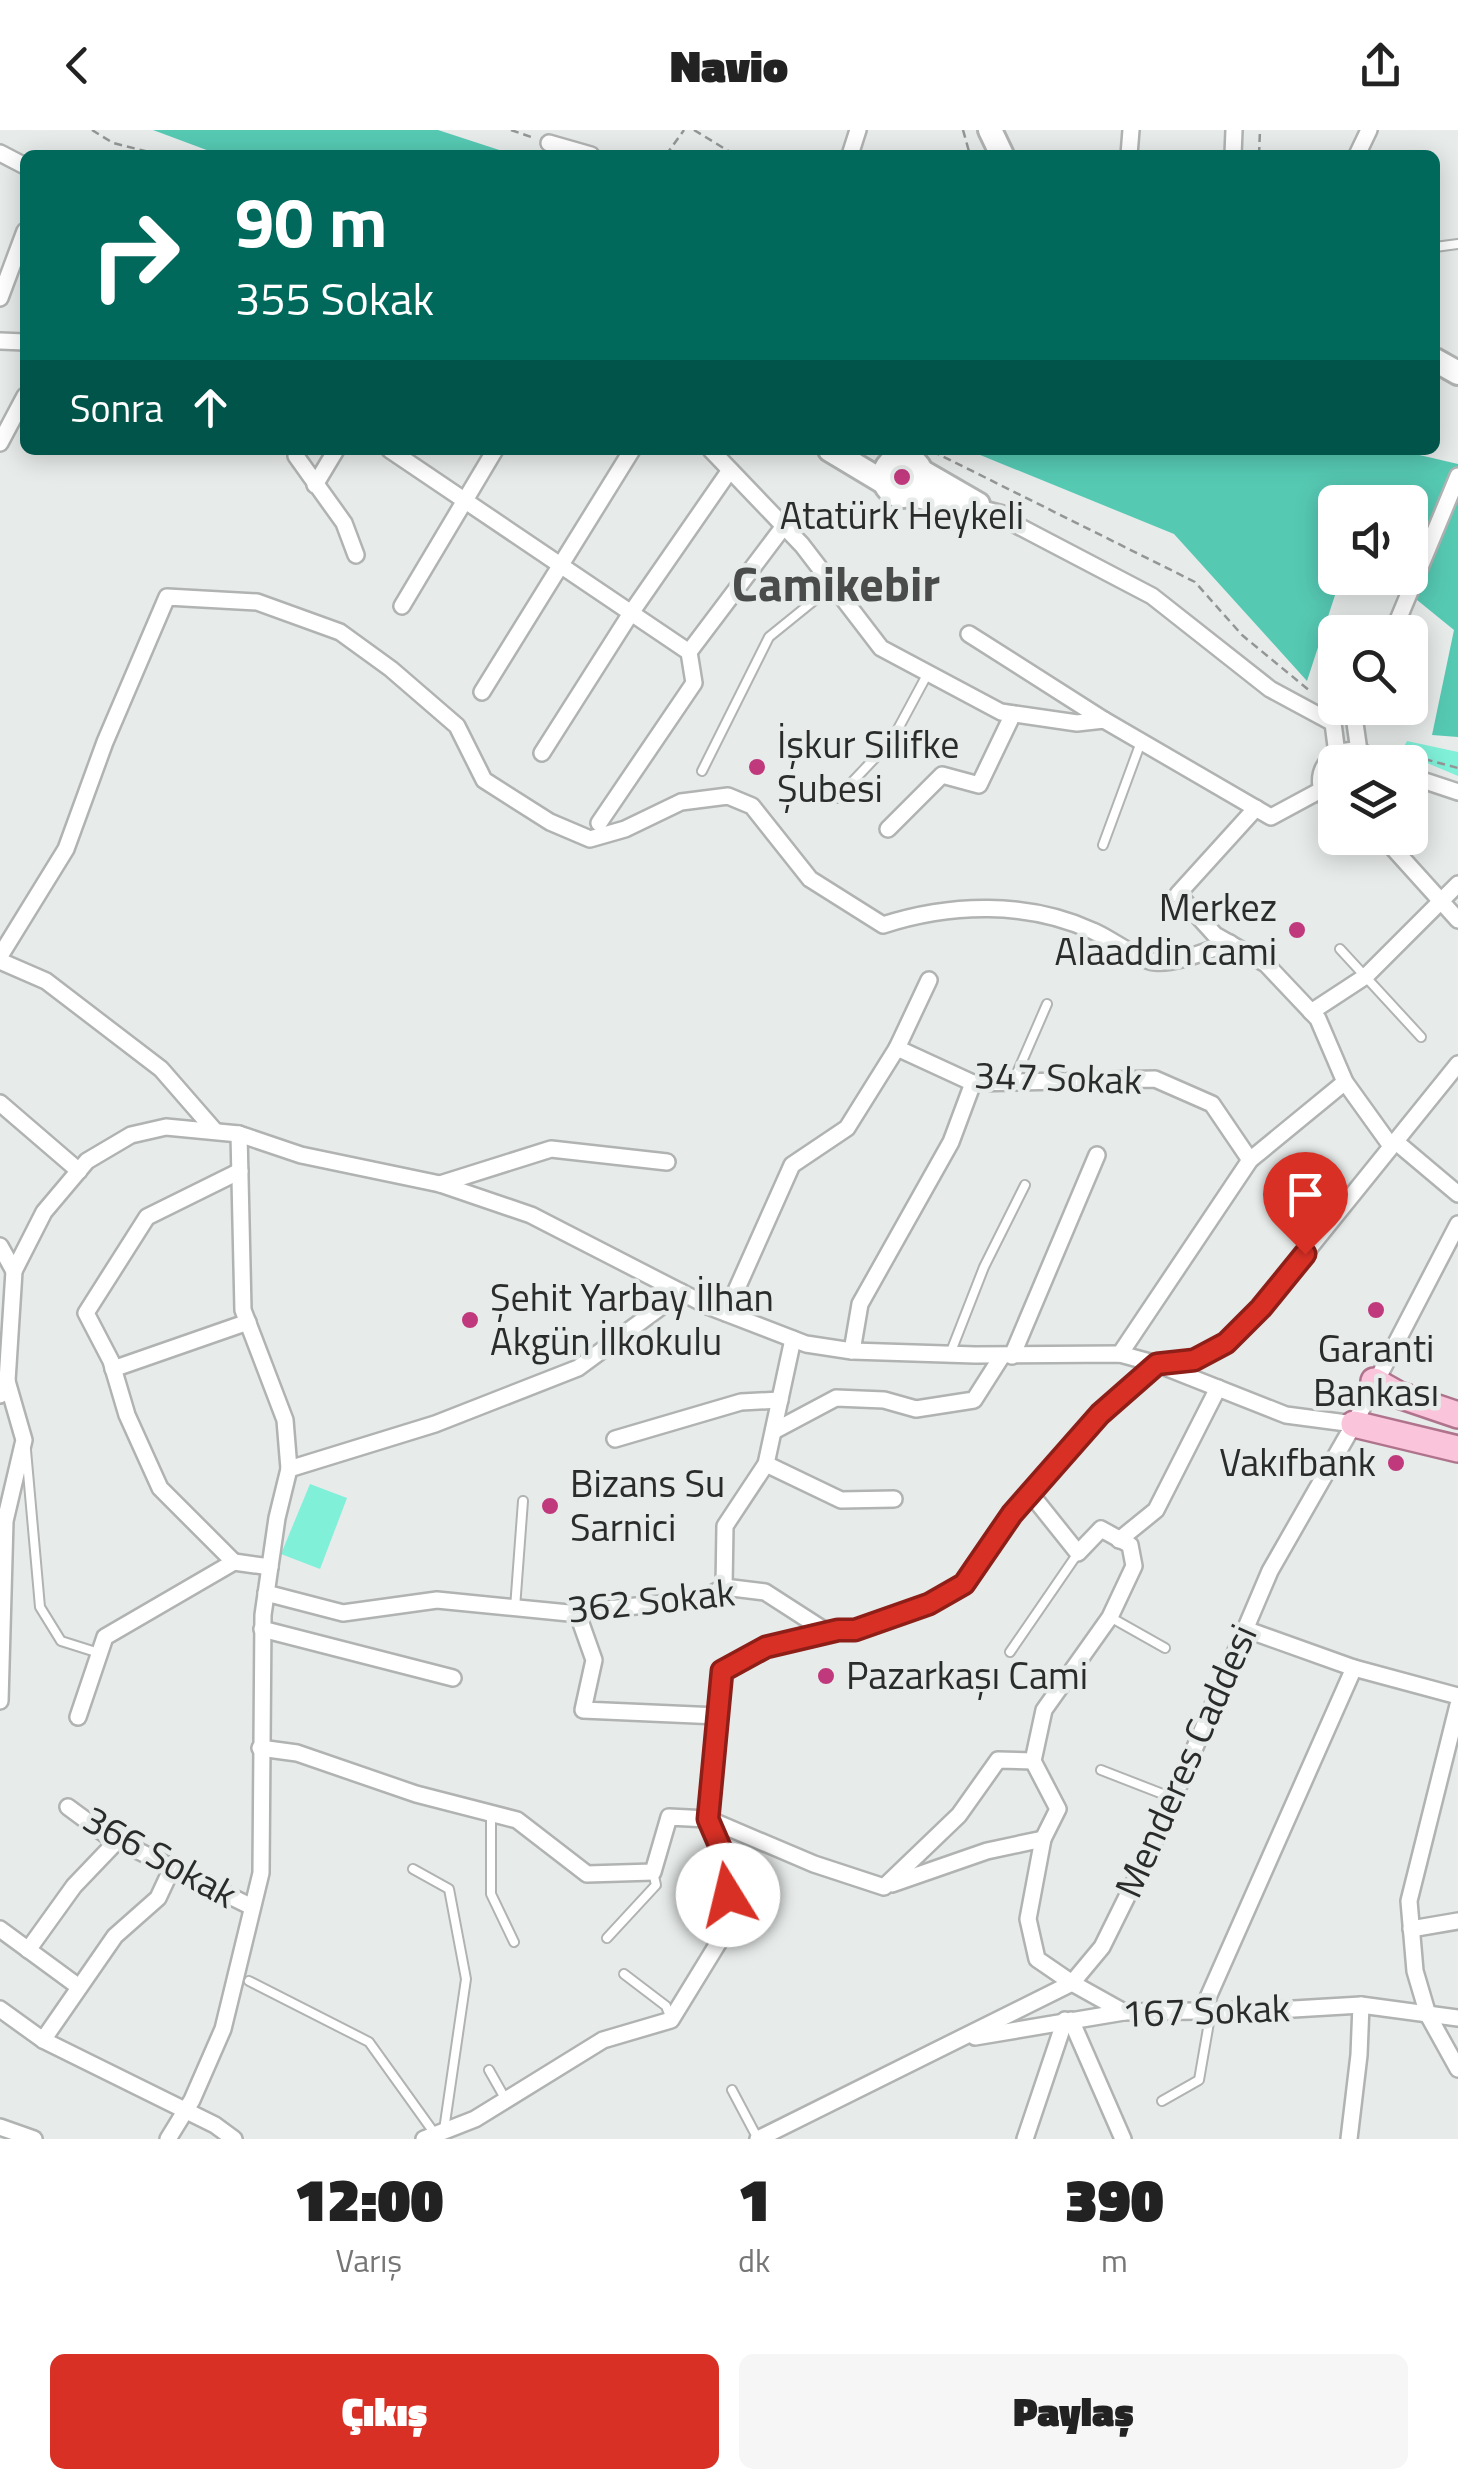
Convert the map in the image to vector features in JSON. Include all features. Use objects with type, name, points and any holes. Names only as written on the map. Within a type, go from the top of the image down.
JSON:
[{"type":"main road","points":[[862,455],[908,462],[1003,518]]},
{"type":"main road","points":[[908,462],[918,489],[910,494],[1003,518]]},
{"type":"main road","points":[[1374,1381],[1430,1407],[1458,1414]]},
{"type":"main road","points":[[1354,1424],[1458,1450]]},
{"type":"street","points":[[549,143],[574,150]]},
{"type":"street","points":[[0,298],[20,244]]},
{"type":"street","points":[[0,443],[20,405]]},
{"type":"street","points":[[315,485],[333,455]]},
{"type":"street","points":[[398,455],[688,652],[694,683],[599,823]]},
{"type":"street","points":[[402,606],[492,455]]},
{"type":"street","points":[[482,692],[629,455]]},
{"type":"street","points":[[715,455],[784,526],[881,648],[1001,712],[1077,723],[1104,720]]},
{"type":"street","points":[[296,456],[344,523],[356,555]]},
{"type":"street","points":[[542,753],[631,613],[730,470]]},
{"type":"street","points":[[1400,615],[1458,476]]},
{"type":"street","points":[[1003,518],[1152,596],[1270,689],[1332,722],[1336,745]]},
{"type":"street","points":[[688,652],[784,526]]},
{"type":"street","points":[[215,1132],[161,1069],[46,981],[0,958],[66,849],[106,742],[168,597],[257,602],[340,632],[391,669],[457,726],[484,780],[550,822],[590,839],[625,829],[681,802],[728,796],[752,806],[810,879],[883,925],[924,912],[1005,909],[1043,912],[1092,930],[1154,962],[1230,944]]},
{"type":"street","points":[[969,634],[1104,720],[1272,817],[1318,792]]},
{"type":"street","points":[[888,829],[942,775],[979,786],[1014,714]]},
{"type":"street","points":[[1428,782],[1458,792]]},
{"type":"street","points":[[1256,808],[1178,894],[1214,935],[1266,964],[1318,1019],[1345,1082],[1393,1144],[1458,1194]]},
{"type":"street","points":[[1399,855],[1458,920]]},
{"type":"street","points":[[1311,1012],[1366,976],[1458,884]]},
{"type":"street","points":[[726,1313],[792,1165],[847,1128],[897,1048],[929,980]]},
{"type":"street","name":"347 Sokak","points":[[897,1048],[973,1083],[1155,1079],[1212,1104],[1250,1160]]},
{"type":"street","points":[[434,2135],[475,2119],[602,2040],[671,2020],[728,1927],[727,1863],[708,1819],[722,1671],[766,1647],[838,1630],[855,1630],[929,1604],[964,1584],[1030,1493],[1100,1414],[1157,1364],[1194,1360],[1226,1343],[1261,1308],[1458,1064]]},
{"type":"street","points":[[1120,1354],[1250,1160],[1345,1082]]},
{"type":"street","points":[[852,1350],[860,1304],[952,1142],[973,1083]]},
{"type":"street","points":[[0,1103],[78,1171]]},
{"type":"street","points":[[0,1701],[5,1521],[24,1440],[4,1388],[14,1271],[44,1212],[87,1161],[131,1135],[166,1127],[240,1134],[301,1155],[440,1184],[531,1215],[681,1292],[793,1339],[852,1350],[1007,1356],[1120,1354],[1157,1364],[1286,1415],[1354,1424]]},
{"type":"street","points":[[168,2139],[223,2029],[261,1873],[262,1629],[289,1469],[284,1420],[244,1310],[240,1134]]},
{"type":"street","points":[[440,1184],[551,1149],[667,1162]]},
{"type":"street","points":[[774,1431],[836,1398],[884,1400],[916,1410],[974,1400],[1007,1356],[1097,1155]]},
{"type":"street","points":[[234,1562],[160,1488],[86,1313],[147,1217],[240,1171]]},
{"type":"street","name":"Menderes Caddesi","points":[[758,2139],[1072,1984],[1102,1947],[1173,1798],[1270,1570],[1354,1424],[1457,1228]]},
{"type":"street","points":[[0,1246],[14,1271]]},
{"type":"street","points":[[289,1469],[436,1424],[578,1368],[681,1292]]},
{"type":"street","points":[[113,1370],[248,1322]]},
{"type":"street","points":[[724,1587],[724,1526],[766,1464],[793,1339]]},
{"type":"street","points":[[1119,1540],[1156,1510],[1218,1388]]},
{"type":"street","points":[[615,1439],[741,1402],[780,1400]]},
{"type":"street","points":[[766,1464],[841,1500],[894,1499]]},
{"type":"street","points":[[1030,1493],[1078,1554],[1100,1530],[1130,1546],[1134,1566],[1110,1616],[1044,1710],[1033,1761],[1058,1809],[1042,1838],[1028,1918],[1037,1959],[1072,1984],[1124,2012]]},
{"type":"street","points":[[78,1718],[104,1637],[234,1562],[270,1566]]},
{"type":"street","name":"362 Sokak","points":[[266,1593],[342,1612],[438,1600],[577,1612],[704,1599],[724,1587],[766,1592],[824,1630],[838,1630]]},
{"type":"street","points":[[577,1612],[594,1660],[583,1710],[718,1716]]},
{"type":"street","points":[[262,1629],[453,1678]]},
{"type":"street","points":[[1245,1629],[1354,1668],[1458,1696]]},
{"type":"street","points":[[1206,2011],[1354,1668]]},
{"type":"street","points":[[1458,1705],[1409,1902],[1415,1971],[1428,2014],[1458,2069]]},
{"type":"street","points":[[260,1748],[296,1753],[416,1794],[517,1820],[587,1874],[653,1872],[670,1817],[708,1819],[814,1864],[884,1887],[987,1851],[1042,1838]]},
{"type":"street","points":[[884,1887],[959,1815],[998,1760],[1033,1761]]},
{"type":"street","name":"366 Sokak","points":[[68,1807],[118,1840],[252,1907]]},
{"type":"street","points":[[28,1950],[74,1886],[118,1840]]},
{"type":"street","points":[[42,2040],[115,1936],[158,1898],[172,1868]]},
{"type":"street","points":[[1412,1929],[1458,1921]]},
{"type":"street","points":[[0,1929],[79,1987]]},
{"type":"street","points":[[1348,2139],[1361,2005]]},
{"type":"street","name":"167 Sokak","points":[[956,2040],[1124,2012],[1361,2005],[1458,2018]]},
{"type":"street","points":[[0,2010],[42,2040],[185,2110],[234,2139]]},
{"type":"street","points":[[1024,2139],[1068,2020]]},
{"type":"street","points":[[1068,2020],[1123,2139]]},
{"type":"street","points":[[0,2127],[34,2139]]},
{"type":"lane","points":[[702,771],[769,636],[832,586]]},
{"type":"lane","points":[[837,798],[892,740],[928,673]]},
{"type":"lane","points":[[1102,845],[1141,742]]},
{"type":"lane","points":[[1340,949],[1421,1037]]},
{"type":"lane","points":[[1012,1084],[1047,1004]]},
{"type":"lane","points":[[950,1354],[984,1267],[1025,1185]]},
{"type":"lane","points":[[24,1440],[40,1608],[61,1641],[100,1653]]},
{"type":"lane","points":[[515,1608],[523,1501]]},
{"type":"lane","points":[[1010,1652],[1078,1554]]},
{"type":"lane","points":[[1110,1616],[1165,1648]]},
{"type":"lane","points":[[1101,1770],[1173,1798]]},
{"type":"lane","points":[[491,1813],[491,1894],[514,1942]]},
{"type":"lane","points":[[413,1869],[449,1889],[466,1980],[434,2135]]},
{"type":"lane","points":[[607,1938],[656,1886],[653,1872]]},
{"type":"lane","points":[[624,1974],[666,2006],[671,2020]]},
{"type":"lane","points":[[249,1981],[369,2042],[434,2135]]},
{"type":"lane","points":[[1162,2101],[1199,2080],[1206,2011]]},
{"type":"lane","points":[[488,2070],[506,2100]]},
{"type":"lane","points":[[732,2090],[758,2139]]},
{"type":"path","points":[[92,130],[113,143],[141,150]]},
{"type":"path","points":[[511,130],[549,143]]},
{"type":"path","points":[[694,130],[727,150]]},
{"type":"path","points":[[908,462],[1196,582],[1242,634],[1318,697]]},
{"type":"path","points":[[1364,725],[1375,746],[1458,768]]},
{"type":"shaded area","points":[[153,130],[438,130],[500,150],[207,150]]},
{"type":"shaded area","points":[[980,455],[1419,455],[1458,464],[1458,737],[1432,735],[1454,630],[1411,595],[1428,595],[1428,485],[1318,485],[1318,595],[1335,595],[1329,615],[1318,615],[1318,647],[1307,681],[1174,534]]},
{"type":"shaded area","points":[[1428,746],[1458,752],[1458,776],[1428,763]]},
{"type":"shaded area","points":[[310,1484],[347,1498],[320,1569],[281,1554]]},
{"type":"place","name":"Atatürk Heykeli","points":[[902,477]]},
{"type":"place","name":"İşkur Silifke Şubesi","points":[[757,767]]},
{"type":"place","name":"Merkez Alaaddin cami","points":[[1297,930]]},
{"type":"place","name":"Garanti Bankası","points":[[1376,1310]]},
{"type":"place","name":"Şehit Yarbay İlhan Akgün İlkokulu","points":[[470,1320]]},
{"type":"place","name":"Vakıfbank","points":[[1396,1463]]},
{"type":"place","name":"Bizans Su Sarnici","points":[[550,1506]]},
{"type":"place","name":"Pazarkaşı Cami","points":[[826,1676]]},
{"type":"district","name":"Camikebir","points":[[836,584]]},
{"type":"route","points":[[728,1895],[727,1863],[708,1819],[722,1671],[766,1647],[838,1630],[855,1630],[929,1604],[964,1584],[1012,1514],[1100,1414],[1157,1364],[1194,1360],[1226,1343],[1305,1254]]}]
